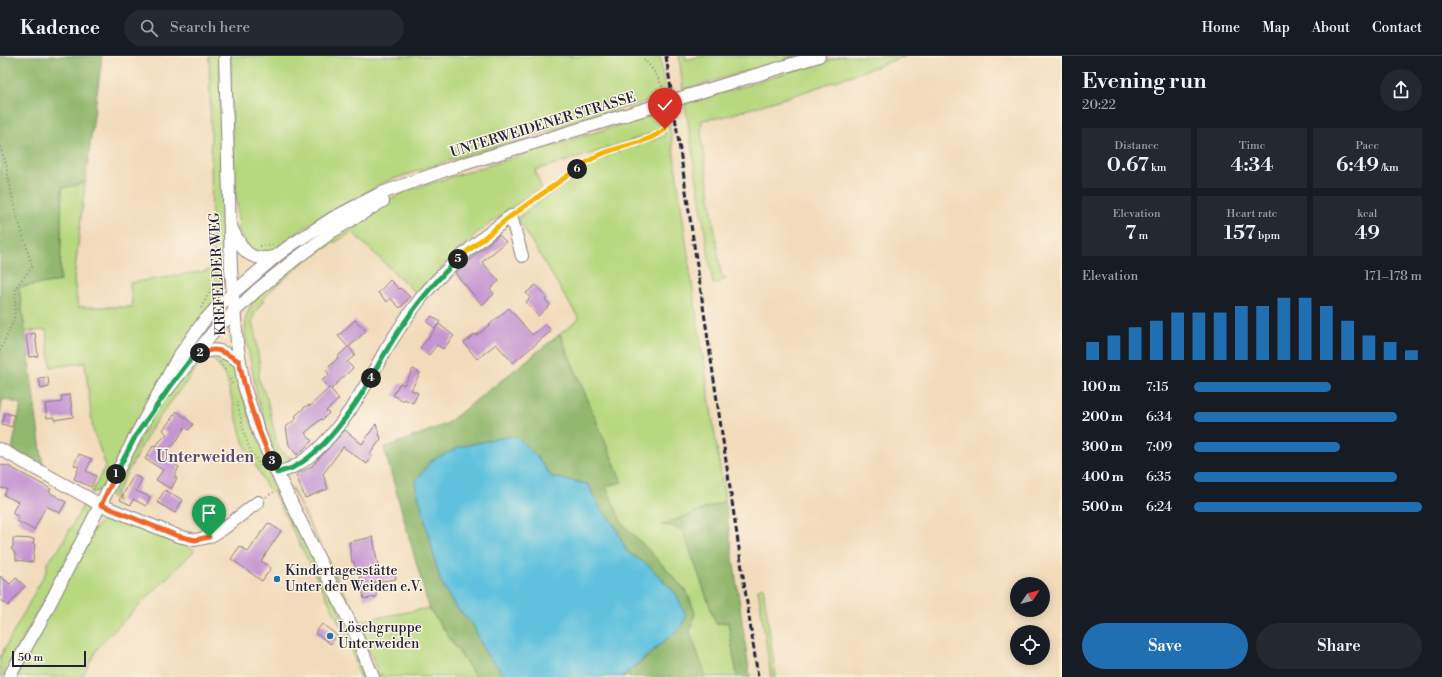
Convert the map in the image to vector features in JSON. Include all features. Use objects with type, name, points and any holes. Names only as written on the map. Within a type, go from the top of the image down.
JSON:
[{"type":"street","name":"KREFELDER WEG","points":[[225,56],[229,225],[234,311],[239,361],[244,386],[259,433],[356,635],[373,677]]},
{"type":"street","name":"UNTERWEIDENER STRASSE","points":[[9,677],[42,619],[136,435],[177,359],[203,322],[275,257],[338,215],[379,194],[397,187],[454,168],[818,56]]},
{"type":"street","name":"UNTERWEIDENER STRASSE","points":[[136,435],[194,355],[213,332],[234,311],[288,265],[333,231],[415,182]]},
{"type":"street","points":[[277,473],[291,469],[302,462],[338,427],[354,406],[386,350],[421,298],[461,255],[511,216],[522,256]]},
{"type":"street","points":[[229,225],[246,253],[259,258],[275,257]]},
{"type":"street","points":[[194,355],[207,350],[220,350],[239,361]]},
{"type":"street","points":[[0,449],[101,505],[178,536],[195,540],[209,537],[223,529],[258,502]]},
{"type":"path","points":[[644,59],[655,72],[660,82],[664,97]]},
{"type":"path","points":[[511,216],[602,153],[659,134],[665,129],[667,123],[665,110]]},
{"type":"path","points":[[0,147],[6,159],[14,204],[32,267],[16,286],[14,320],[0,351]]},
{"type":"path","points":[[198,312],[211,289],[217,271],[218,230]]},
{"type":"green space","points":[[0,56],[102,56],[85,183],[62,188],[60,281],[19,287],[43,466],[12,449],[21,404],[3,399],[0,414]]},
{"type":"green space","points":[[209,56],[220,56],[223,289],[208,309],[101,490],[91,493],[106,466],[93,430],[85,363],[51,367],[46,330],[25,332],[19,287],[60,281],[62,188],[85,183],[74,279],[78,307],[133,307],[130,283],[212,270]]},
{"type":"green space","points":[[230,56],[660,56],[693,291],[725,501],[664,525],[683,530],[716,624],[728,622],[737,677],[706,677],[690,632],[695,613],[687,592],[621,522],[606,486],[622,482],[560,334],[579,319],[517,218],[599,161],[615,152],[665,136],[663,125],[655,132],[587,155],[535,170],[541,187],[477,233],[417,294],[352,232],[306,260],[269,292],[254,314],[252,323],[255,333],[260,368],[258,378],[267,398],[277,444],[282,452],[296,462],[284,467],[277,459],[258,401],[245,332],[246,317],[250,306],[265,289],[352,221],[406,191],[661,112],[659,98],[387,181],[313,222],[272,251],[262,253],[247,248],[239,230],[234,168]]},
{"type":"green space","points":[[679,56],[686,56],[686,60],[701,56],[797,56],[683,90]]},
{"type":"green space","points":[[842,56],[906,56],[801,93],[723,117],[702,120],[701,134],[721,274],[727,279],[713,284],[685,104]]},
{"type":"green space","points":[[560,334],[622,482],[606,486],[621,522],[687,592],[695,613],[690,632],[706,677],[622,677],[650,655],[685,616],[677,595],[648,565],[627,552],[615,526],[600,508],[588,484],[552,477],[536,456],[516,436],[494,439],[460,447],[415,482],[424,515],[454,605],[473,625],[485,652],[506,677],[476,677],[429,608],[384,448],[446,424]]},
{"type":"green space","points":[[212,351],[232,362],[253,428],[340,612],[368,677],[359,677],[350,645],[332,608],[275,495],[267,487],[243,442],[226,377],[213,359],[205,360],[200,364],[154,424],[116,493],[117,502],[110,494],[150,420],[163,401],[197,357]]},
{"type":"green space","points":[[292,489],[359,621],[429,608],[476,677],[384,677],[381,674],[382,677],[379,677],[356,620]]},
{"type":"green space","points":[[725,501],[750,677],[737,677],[728,622],[716,624],[683,530],[672,526],[662,525]]},
{"type":"green space","points":[[85,502],[90,507],[91,514],[2,677],[0,677],[0,657],[47,570],[47,563],[59,549]]},
{"type":"green space","points":[[109,516],[195,550],[98,647],[82,677],[14,677],[94,530],[104,517]]},
{"type":"green space","points":[[763,587],[776,677],[771,677],[758,589]]},
{"type":"water","points":[[516,436],[536,456],[552,477],[588,484],[600,508],[615,526],[627,552],[648,565],[677,595],[686,616],[681,627],[622,677],[546,677],[543,674],[538,677],[506,677],[485,652],[473,625],[454,605],[440,580],[415,482],[431,461],[460,447],[494,439]]},
{"type":"building","points":[[499,235],[506,242],[482,262],[499,281],[490,289],[494,294],[482,305],[455,273]]},
{"type":"building","points":[[390,280],[410,297],[400,308],[390,298],[387,302],[378,293]]},
{"type":"building","points":[[536,285],[547,298],[545,299],[550,305],[538,316],[526,302],[530,298],[526,293]]},
{"type":"building","points":[[509,308],[532,335],[546,324],[551,331],[513,363],[496,344],[477,359],[464,343],[475,334],[476,336]]},
{"type":"building","points":[[432,316],[440,322],[435,328],[427,322]]},
{"type":"building","points":[[355,320],[366,331],[349,347],[355,355],[347,362],[353,368],[331,389],[339,399],[326,411],[329,413],[322,420],[321,419],[305,433],[312,441],[297,455],[289,445],[286,427],[297,418],[295,416],[305,407],[310,406],[329,388],[322,381],[329,374],[326,370],[348,347],[338,336]]},
{"type":"building","points":[[439,324],[454,336],[443,349],[437,345],[429,355],[420,348]]},
{"type":"building","points":[[35,333],[38,356],[29,357],[26,335]]},
{"type":"building","points":[[413,369],[420,373],[411,390],[418,393],[413,403],[404,399],[403,401],[393,395],[400,383],[404,385]]},
{"type":"building","points":[[48,377],[49,387],[41,389],[39,378]]},
{"type":"building","points":[[70,395],[73,417],[54,420],[54,417],[47,418],[45,404],[62,402],[61,396]]},
{"type":"building","points":[[177,411],[193,424],[189,430],[185,427],[176,442],[162,456],[179,467],[174,477],[177,478],[171,489],[156,480],[163,470],[145,459],[153,446],[154,447],[167,434],[163,430]]},
{"type":"building","points":[[5,413],[14,415],[12,427],[2,424]]},
{"type":"building","points":[[376,424],[381,439],[370,454],[372,456],[367,464],[343,447],[323,474],[328,489],[305,498],[296,475],[312,466],[345,430],[362,444]]},
{"type":"building","points":[[79,454],[92,459],[86,471],[96,476],[91,487],[74,479],[79,467],[74,465]]},
{"type":"building","points":[[0,465],[8,466],[51,489],[49,492],[66,502],[60,513],[46,506],[34,530],[17,521],[19,517],[12,513],[18,502],[4,495],[7,489],[0,488]]},
{"type":"building","points":[[134,475],[142,479],[136,491],[150,497],[146,506],[133,499],[131,505],[120,500]]},
{"type":"building","points":[[165,490],[183,500],[175,513],[157,502]]},
{"type":"building","points":[[268,523],[281,531],[261,561],[271,568],[262,581],[231,559],[240,546],[248,552]]},
{"type":"building","points":[[373,537],[379,572],[394,569],[396,579],[375,582],[377,597],[364,599],[358,568],[355,569],[354,562],[352,562],[349,542]]},
{"type":"building","points":[[13,538],[34,539],[33,544],[35,544],[33,562],[16,560],[16,555],[11,548],[13,547]]},
{"type":"building","points":[[0,576],[10,584],[16,578],[25,586],[8,606],[0,599]]},
{"type":"building","points":[[322,624],[337,635],[331,644],[315,633]]},
{"type":"railway","points":[[666,56],[758,677]]},
{"type":"place","name":"Kindertagesstätte Unter den Weiden e.V.","points":[[277,579]]},
{"type":"place","name":"Löschgruppe Unterweiden","points":[[330,636]]},
{"type":"district","name":"Unterweiden","points":[[205,457]]},
{"type":"route","points":[[209,537],[195,540],[178,536],[101,505],[136,435],[194,355],[207,350],[220,350],[239,361],[244,386],[259,433],[277,473],[291,469],[310,455],[338,427],[354,406],[368,384],[386,350],[421,298],[461,255],[511,216],[590,160],[602,153],[650,138],[659,134],[665,129]]}]
